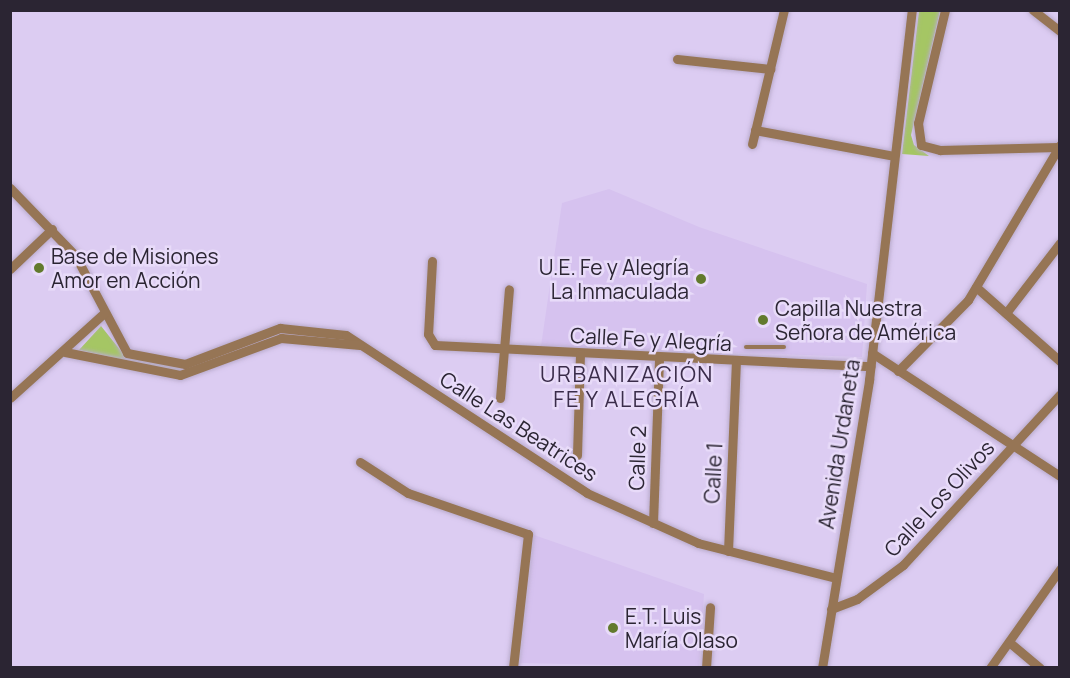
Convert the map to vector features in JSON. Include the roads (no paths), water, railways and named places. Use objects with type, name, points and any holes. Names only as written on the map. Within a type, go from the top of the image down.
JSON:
[{"type":"street","points":[[752,144],[784,10]]},
{"type":"street","name":"Avenida Urdaneta","points":[[822,668],[872,353],[912,10]]},
{"type":"street","points":[[945,10],[918,123],[921,145],[940,150],[1059,146]]},
{"type":"street","points":[[1033,10],[1059,31]]},
{"type":"street","points":[[677,59],[770,69]]},
{"type":"street","points":[[755,130],[894,156]]},
{"type":"street","points":[[898,371],[941,333],[976,287],[1059,146]]},
{"type":"street","name":"Calle Las Beatrices","points":[[10,188],[75,255],[127,353],[180,364],[280,328],[346,335],[567,482],[653,523],[728,550],[836,578]]},
{"type":"street","points":[[10,269],[52,229]]},
{"type":"street","points":[[1006,313],[1059,243]]},
{"type":"street","name":"Calle Fe y Alegría","points":[[432,261],[431,342],[504,350],[870,366]]},
{"type":"street","points":[[976,287],[1059,361]]},
{"type":"street","points":[[500,398],[509,289]]},
{"type":"street","points":[[10,398],[65,351],[104,313]]},
{"type":"street","name":"Calle Las Beatrices","points":[[65,351],[180,375],[281,338],[360,345]]},
{"type":"street","points":[[872,353],[1059,476]]},
{"type":"street","points":[[576,455],[580,354]]},
{"type":"street","name":"Calle 2","points":[[653,523],[659,357]]},
{"type":"street","name":"Calle 1","points":[[728,550],[736,360]]},
{"type":"street","name":"Calle Los Olivos","points":[[831,609],[864,595],[903,566],[1059,394]]},
{"type":"street","points":[[360,462],[408,493],[528,534],[513,668]]},
{"type":"street","points":[[990,668],[1059,569]]},
{"type":"street","points":[[706,668],[710,608]]},
{"type":"street","points":[[1009,642],[1040,668]]},
{"type":"lane","points":[[770,362],[771,346]]},
{"type":"lane","points":[[746,347],[784,347]]},
{"type":"place","name":"Base de Misiones Amor en Acción","points":[[39,268]]},
{"type":"place","name":"U.E. Fe y Alegría La Inmaculada","points":[[701,279]]},
{"type":"place","name":"Capilla Nuestra Señora de América","points":[[763,320]]},
{"type":"place","name":"E.T. Luis María Olaso","points":[[613,628]]},
{"type":"district","name":"URBANIZACIÓN FE Y ALEGRÍA","points":[[627,386]]}]
